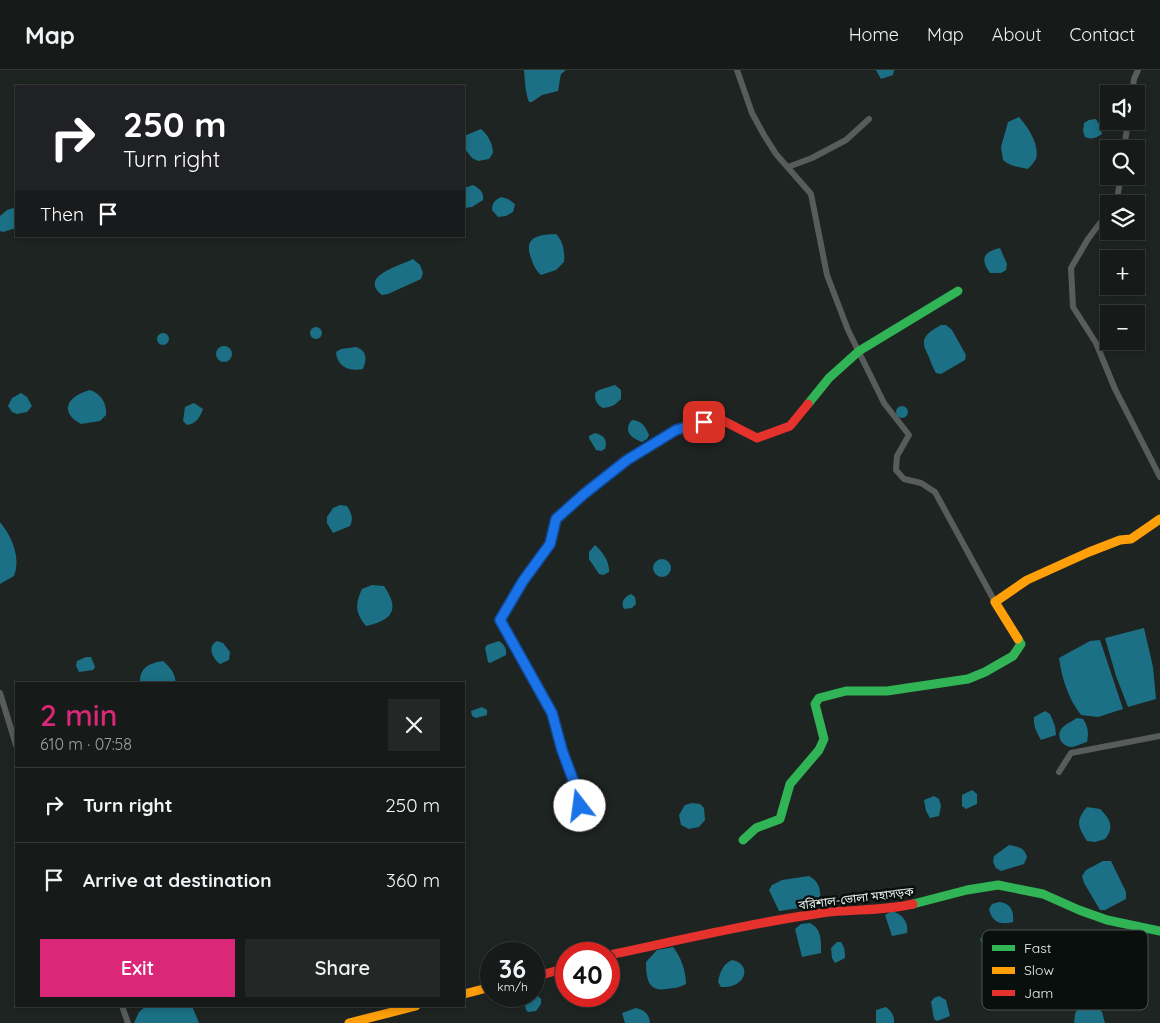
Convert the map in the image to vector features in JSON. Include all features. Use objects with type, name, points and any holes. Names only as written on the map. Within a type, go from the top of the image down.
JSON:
[{"type":"main road","points":[[582,817],[579,796],[562,750],[552,713],[500,620],[523,581],[550,544],[556,519],[627,460],[676,430],[718,418],[757,438],[790,426],[829,378],[859,352],[958,291]]},
{"type":"main road","points":[[743,840],[756,828],[780,819],[790,784],[819,750],[824,739],[815,704],[819,698],[846,691],[887,690],[968,679],[991,669],[1013,656],[1021,644],[995,602],[1027,580],[1089,552],[1120,540],[1131,539],[1147,530],[1160,519]]},
{"type":"main road","name":"বরিশাল-ভোলা মহাসড়ক","points":[[620,953],[731,929],[824,913],[911,905],[967,890],[998,885],[1043,894],[1107,920],[1160,931]]},
{"type":"main road","points":[[465,994],[480,990]]},
{"type":"main road","points":[[349,1023],[412,1007]]},
{"type":"street","points":[[736,70],[752,114],[776,154],[811,194],[827,275],[848,330],[884,403],[909,435],[897,456],[896,470],[904,479],[921,483],[935,492],[995,602]]},
{"type":"street","points":[[1133,85],[1138,70]]},
{"type":"street","points":[[788,168],[846,140],[869,119]]},
{"type":"street","points":[[1100,223],[1071,268],[1073,307],[1096,343],[1115,389],[1160,477]]},
{"type":"street","points":[[0,693],[15,742]]},
{"type":"street","points":[[1059,772],[1071,753],[1160,736]]},
{"type":"street","points":[[122,1007],[128,1023]]},
{"type":"water","points":[[524,70],[566,70],[561,74],[558,91],[542,95],[529,102]]},
{"type":"water","points":[[876,70],[894,70],[893,75],[881,79]]},
{"type":"water","points":[[1019,117],[1035,142],[1036,159],[1028,169],[1012,165],[1003,160],[1001,147],[1008,122]]},
{"type":"water","points":[[1096,119],[1099,124],[1102,134],[1098,137],[1085,137],[1083,131],[1084,123]]},
{"type":"water","points":[[481,129],[490,140],[492,146],[493,153],[489,159],[478,161],[472,158],[465,149],[465,136]]},
{"type":"water","points":[[473,185],[478,188],[483,195],[483,200],[472,207],[465,208],[465,188]]},
{"type":"water","points":[[501,197],[515,204],[513,212],[506,216],[498,217],[492,208],[494,202]]},
{"type":"water","points":[[15,209],[15,228],[3,232],[0,231],[0,216],[7,210]]},
{"type":"water","points":[[556,234],[563,246],[564,262],[556,270],[541,275],[533,263],[529,245],[534,238]]},
{"type":"water","points":[[1000,248],[1007,264],[1006,270],[1001,273],[990,273],[985,264],[985,257],[990,252]]},
{"type":"water","points":[[413,259],[420,265],[423,273],[421,279],[382,295],[376,288],[375,282],[378,277],[391,268]]},
{"type":"water","points":[[941,325],[946,325],[952,330],[966,355],[965,360],[941,374],[936,373],[924,342],[927,335]]},
{"type":"water","points":[[314,327],[318,327],[322,333],[318,339],[314,339],[310,335],[310,331]]},
{"type":"water","points":[[161,333],[165,333],[169,339],[165,345],[161,345],[157,341],[157,337]]},
{"type":"water","points":[[224,346],[232,354],[224,362],[216,354]]},
{"type":"water","points":[[356,347],[364,353],[365,361],[363,369],[353,370],[342,365],[336,352],[341,349]]},
{"type":"water","points":[[615,385],[621,390],[621,399],[609,407],[603,408],[596,402],[595,393]]},
{"type":"water","points":[[90,390],[102,399],[106,415],[100,421],[81,424],[70,414],[69,404],[76,396]]},
{"type":"water","points":[[21,393],[27,397],[32,406],[27,412],[17,414],[12,412],[8,406],[12,398]]},
{"type":"water","points":[[194,403],[203,409],[197,420],[187,425],[183,421],[185,407]]},
{"type":"water","points":[[900,406],[904,406],[908,412],[904,418],[900,418],[896,414],[896,410]]},
{"type":"water","points":[[632,420],[641,423],[649,435],[647,439],[642,442],[631,436],[628,427]]},
{"type":"water","points":[[595,433],[602,436],[605,440],[605,449],[601,451],[596,450],[589,438],[589,436]]},
{"type":"water","points":[[340,505],[347,506],[352,520],[350,526],[333,533],[327,523],[327,517],[333,508]]},
{"type":"water","points":[[0,522],[12,541],[16,555],[16,569],[14,576],[0,584]]},
{"type":"water","points":[[595,545],[603,554],[608,564],[609,572],[603,575],[599,574],[589,559],[589,552]]},
{"type":"water","points":[[658,559],[666,559],[671,564],[669,575],[658,577],[653,572],[653,564]]},
{"type":"water","points":[[372,585],[384,586],[392,602],[392,608],[388,617],[375,624],[366,626],[358,613],[357,604],[362,589]]},
{"type":"water","points":[[631,594],[635,597],[636,604],[632,608],[624,609],[624,600]]},
{"type":"water","points":[[1144,628],[1153,667],[1156,699],[1128,707],[1116,676],[1105,638]]},
{"type":"water","points":[[1100,640],[1123,709],[1098,717],[1081,715],[1072,702],[1066,688],[1059,658],[1090,641]]},
{"type":"water","points":[[217,641],[223,643],[230,652],[229,660],[220,664],[215,659],[211,649]]},
{"type":"water","points":[[499,641],[505,647],[506,655],[490,663],[488,662],[485,648],[487,645]]},
{"type":"water","points":[[91,657],[95,667],[93,670],[79,672],[76,666],[77,661]]},
{"type":"water","points":[[163,661],[172,671],[176,682],[140,682],[143,670],[154,663]]},
{"type":"water","points":[[482,707],[487,710],[487,715],[476,718],[472,716],[471,711]]},
{"type":"water","points":[[1045,711],[1050,714],[1055,726],[1056,735],[1041,740],[1035,726],[1034,717]]},
{"type":"water","points":[[1077,718],[1083,719],[1086,724],[1087,742],[1072,747],[1065,745],[1060,740],[1059,733],[1065,726]]},
{"type":"water","points":[[972,790],[977,794],[977,804],[966,809],[962,806],[962,795]]},
{"type":"water","points":[[934,796],[939,799],[941,806],[939,816],[930,818],[926,811],[924,800]]},
{"type":"water","points":[[692,803],[700,804],[704,808],[705,820],[699,827],[689,829],[681,825],[679,815],[685,805]]},
{"type":"water","points":[[1087,807],[1100,809],[1109,820],[1110,831],[1105,839],[1095,842],[1087,841],[1084,836],[1079,820]]},
{"type":"water","points":[[1009,845],[1021,848],[1027,857],[1024,864],[1001,871],[996,868],[993,862],[994,856]]},
{"type":"water","points":[[1103,861],[1111,861],[1126,892],[1126,899],[1105,910],[1100,910],[1084,883],[1082,876],[1086,870]]},
{"type":"water","points":[[809,876],[818,885],[820,905],[779,911],[769,890],[772,885],[782,880]]},
{"type":"water","points":[[999,902],[1011,908],[1013,922],[1001,923],[992,917],[989,909],[992,904]]},
{"type":"water","points":[[892,911],[904,919],[907,925],[907,933],[892,936],[885,915]]},
{"type":"water","points":[[810,923],[819,932],[821,953],[802,957],[795,929],[801,924]]},
{"type":"water","points":[[837,942],[842,944],[845,958],[835,963],[832,958],[831,948]]},
{"type":"water","points":[[673,947],[682,964],[686,984],[674,988],[655,988],[649,983],[646,962],[657,950]]},
{"type":"water","points":[[732,960],[739,962],[743,966],[744,976],[730,987],[721,987],[718,982],[721,972],[724,966]]},
{"type":"water","points":[[939,996],[946,1000],[950,1016],[937,1021],[934,1019],[931,1002]]},
{"type":"water","points":[[145,1007],[192,1007],[199,1023],[134,1023],[139,1012]]},
{"type":"water","points":[[525,1007],[539,1007],[536,1011],[528,1012]]},
{"type":"water","points":[[886,1007],[894,1018],[894,1023],[876,1023],[876,1010]]},
{"type":"water","points":[[636,1008],[646,1013],[650,1023],[625,1023],[622,1013]]},
{"type":"water","points":[[1077,1010],[1100,1010],[1105,1023],[1074,1023]]},
{"type":"traffic: fast","points":[[808,404],[829,378],[859,351],[958,291]]},
{"type":"traffic: fast","points":[[582,817],[579,796],[562,750],[552,713],[500,620],[523,581],[550,544],[556,519],[596,484]]},
{"type":"traffic: fast","points":[[743,840],[756,828],[780,819],[790,784],[819,750],[824,739],[815,704],[819,698],[846,691],[887,691],[968,679],[985,672],[1013,656],[1021,644],[1018,639]]},
{"type":"traffic: fast","points":[[913,904],[967,890],[998,885],[1043,894],[1107,920],[1160,931]]},
{"type":"traffic: slow","points":[[1018,639],[995,602],[1027,580],[1089,552],[1120,540],[1131,539],[1160,519]]},
{"type":"traffic: slow","points":[[465,994],[480,990]]},
{"type":"traffic: slow","points":[[349,1023],[412,1007]]},
{"type":"traffic: jam","points":[[596,484],[627,460],[676,430],[718,418],[757,438],[790,426],[808,404]]},
{"type":"traffic: jam","points":[[620,953],[795,917],[913,904]]},
{"type":"traffic: jam","points":[[545,974],[555,971]]},
{"type":"route","points":[[580,806],[579,796],[562,750],[552,713],[500,620],[523,581],[550,544],[556,519],[627,460],[676,430],[704,422]]}]
